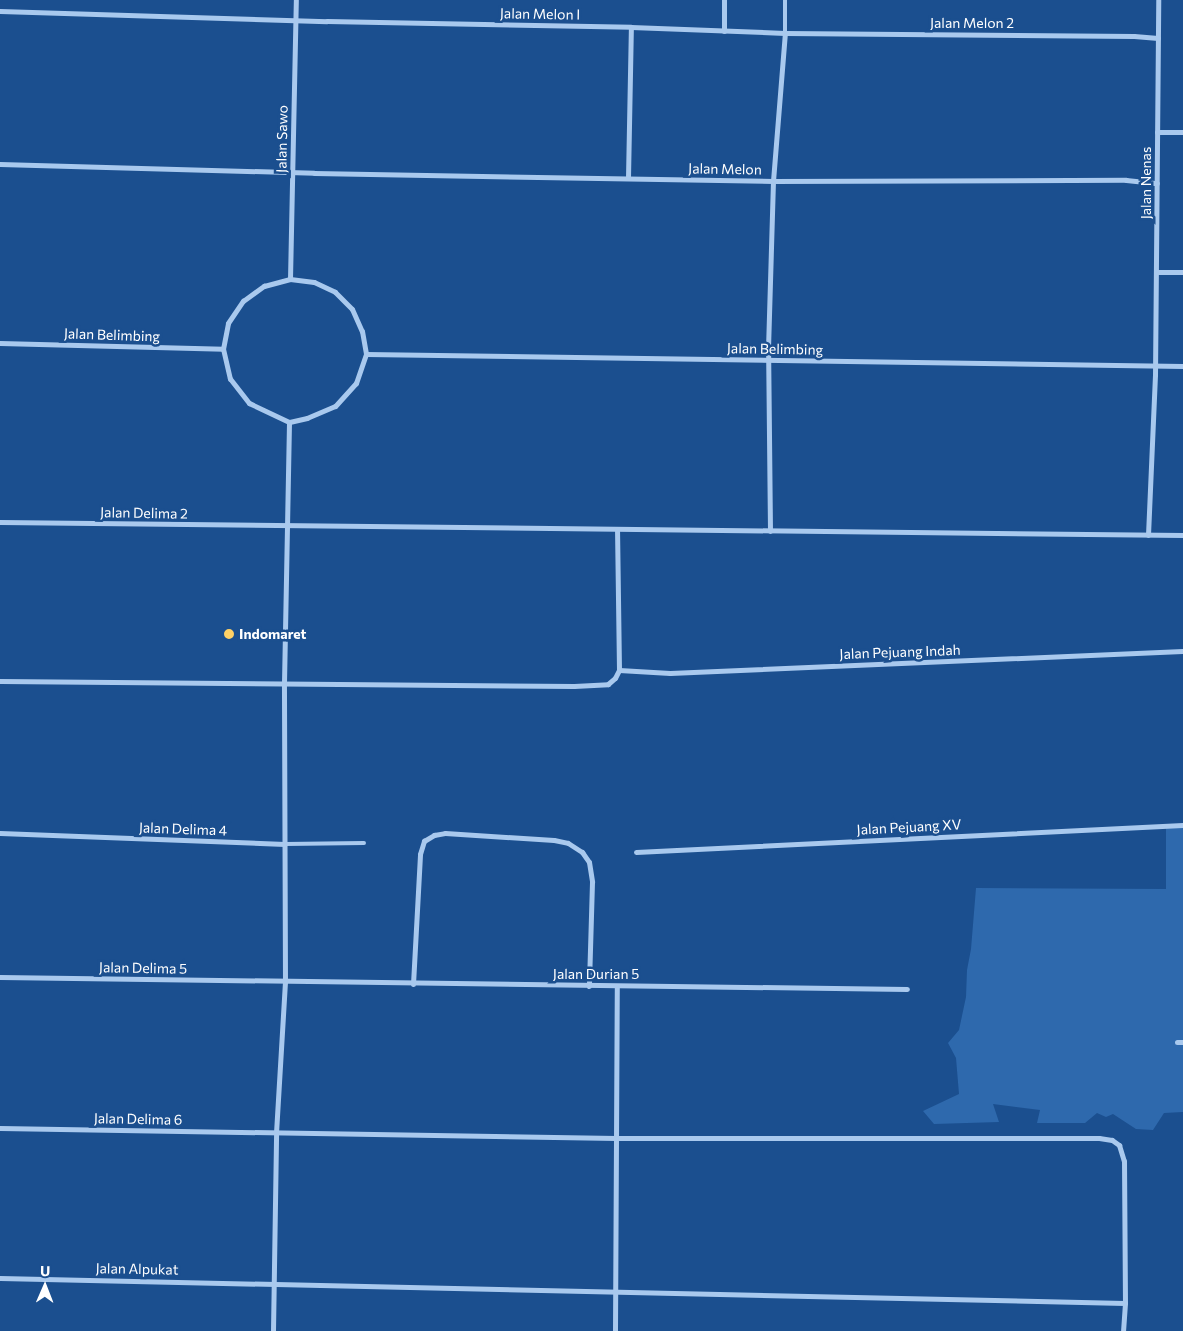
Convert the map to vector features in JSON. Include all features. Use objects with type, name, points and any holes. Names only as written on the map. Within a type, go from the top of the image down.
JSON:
[{"type":"street","name":"Jalan Sawo","points":[[290,279],[296,0]]},
{"type":"street","points":[[724,0],[724,30]]},
{"type":"street","name":"Jalan Nenas","points":[[1148,535],[1155,366],[1158,0]]},
{"type":"street","name":"Jalan Melon I","points":[[0,10],[785,33]]},
{"type":"street","points":[[628,178],[631,27]]},
{"type":"street","points":[[770,531],[768,360],[774,181],[785,33]]},
{"type":"street","name":"Jalan Melon 2","points":[[785,33],[1134,36],[1158,38]]},
{"type":"street","points":[[1158,132],[1183,132]]},
{"type":"street","name":"Jalan Melon","points":[[0,164],[292,172],[774,181],[1126,180],[1157,183]]},
{"type":"street","points":[[1156,272],[1183,272]]},
{"type":"street","points":[[290,279],[314,282],[335,292],[352,309],[362,331],[366,354],[356,384],[335,406],[307,418],[289,422],[249,403],[230,379],[223,349],[228,323],[243,301],[264,286],[290,279]]},
{"type":"street","name":"Jalan Belimbing","points":[[0,343],[223,349]]},
{"type":"street","name":"Jalan Belimbing","points":[[366,354],[1183,366]]},
{"type":"street","points":[[273,1331],[276,1133],[285,982],[284,683],[289,422]]},
{"type":"street","name":"Jalan Delima 2","points":[[0,522],[1183,535]]},
{"type":"street","points":[[0,681],[582,686],[608,684],[615,678],[619,670],[617,530]]},
{"type":"street","name":"Jalan Pejuang Indah","points":[[619,670],[670,673],[1183,651]]},
{"type":"street","name":"Jalan Pejuang XV","points":[[636,852],[1183,825]]},
{"type":"street","name":"Jalan Delima 4","points":[[0,833],[285,844]]},
{"type":"street","points":[[413,984],[420,854],[424,841],[434,835],[445,833],[554,840],[568,843],[582,852],[589,862],[592,882],[589,986]]},
{"type":"street","name":"Jalan Delima 5","points":[[0,977],[285,982]]},
{"type":"street","name":"Jalan Durian 5","points":[[285,982],[907,988]]},
{"type":"street","points":[[615,1331],[617,986]]},
{"type":"street","points":[[1177,1042],[1183,1042]]},
{"type":"street","name":"Jalan Delima 6","points":[[0,1128],[616,1138],[1099,1138],[1112,1140],[1119,1145],[1124,1161],[1125,1302]]},
{"type":"street","name":"Jalan Alpukat","points":[[0,1278],[1125,1302]]},
{"type":"street","points":[[1123,1331],[1125,1302]]},
{"type":"lane","points":[[785,0],[785,33]]},
{"type":"lane","name":"Jalan Delima 4","points":[[285,844],[364,843]]},
{"type":"shaded area","points":[[1166,826],[1183,826],[1183,1112],[1164,1113],[1153,1130],[1136,1129],[1113,1114],[1106,1117],[1097,1113],[1085,1123],[1037,1123],[1040,1110],[993,1104],[999,1122],[934,1124],[923,1111],[959,1094],[956,1058],[948,1043],[959,1030],[966,997],[976,888],[1166,889]]},
{"type":"place","name":"Indomaret","points":[[229,634]]}]
